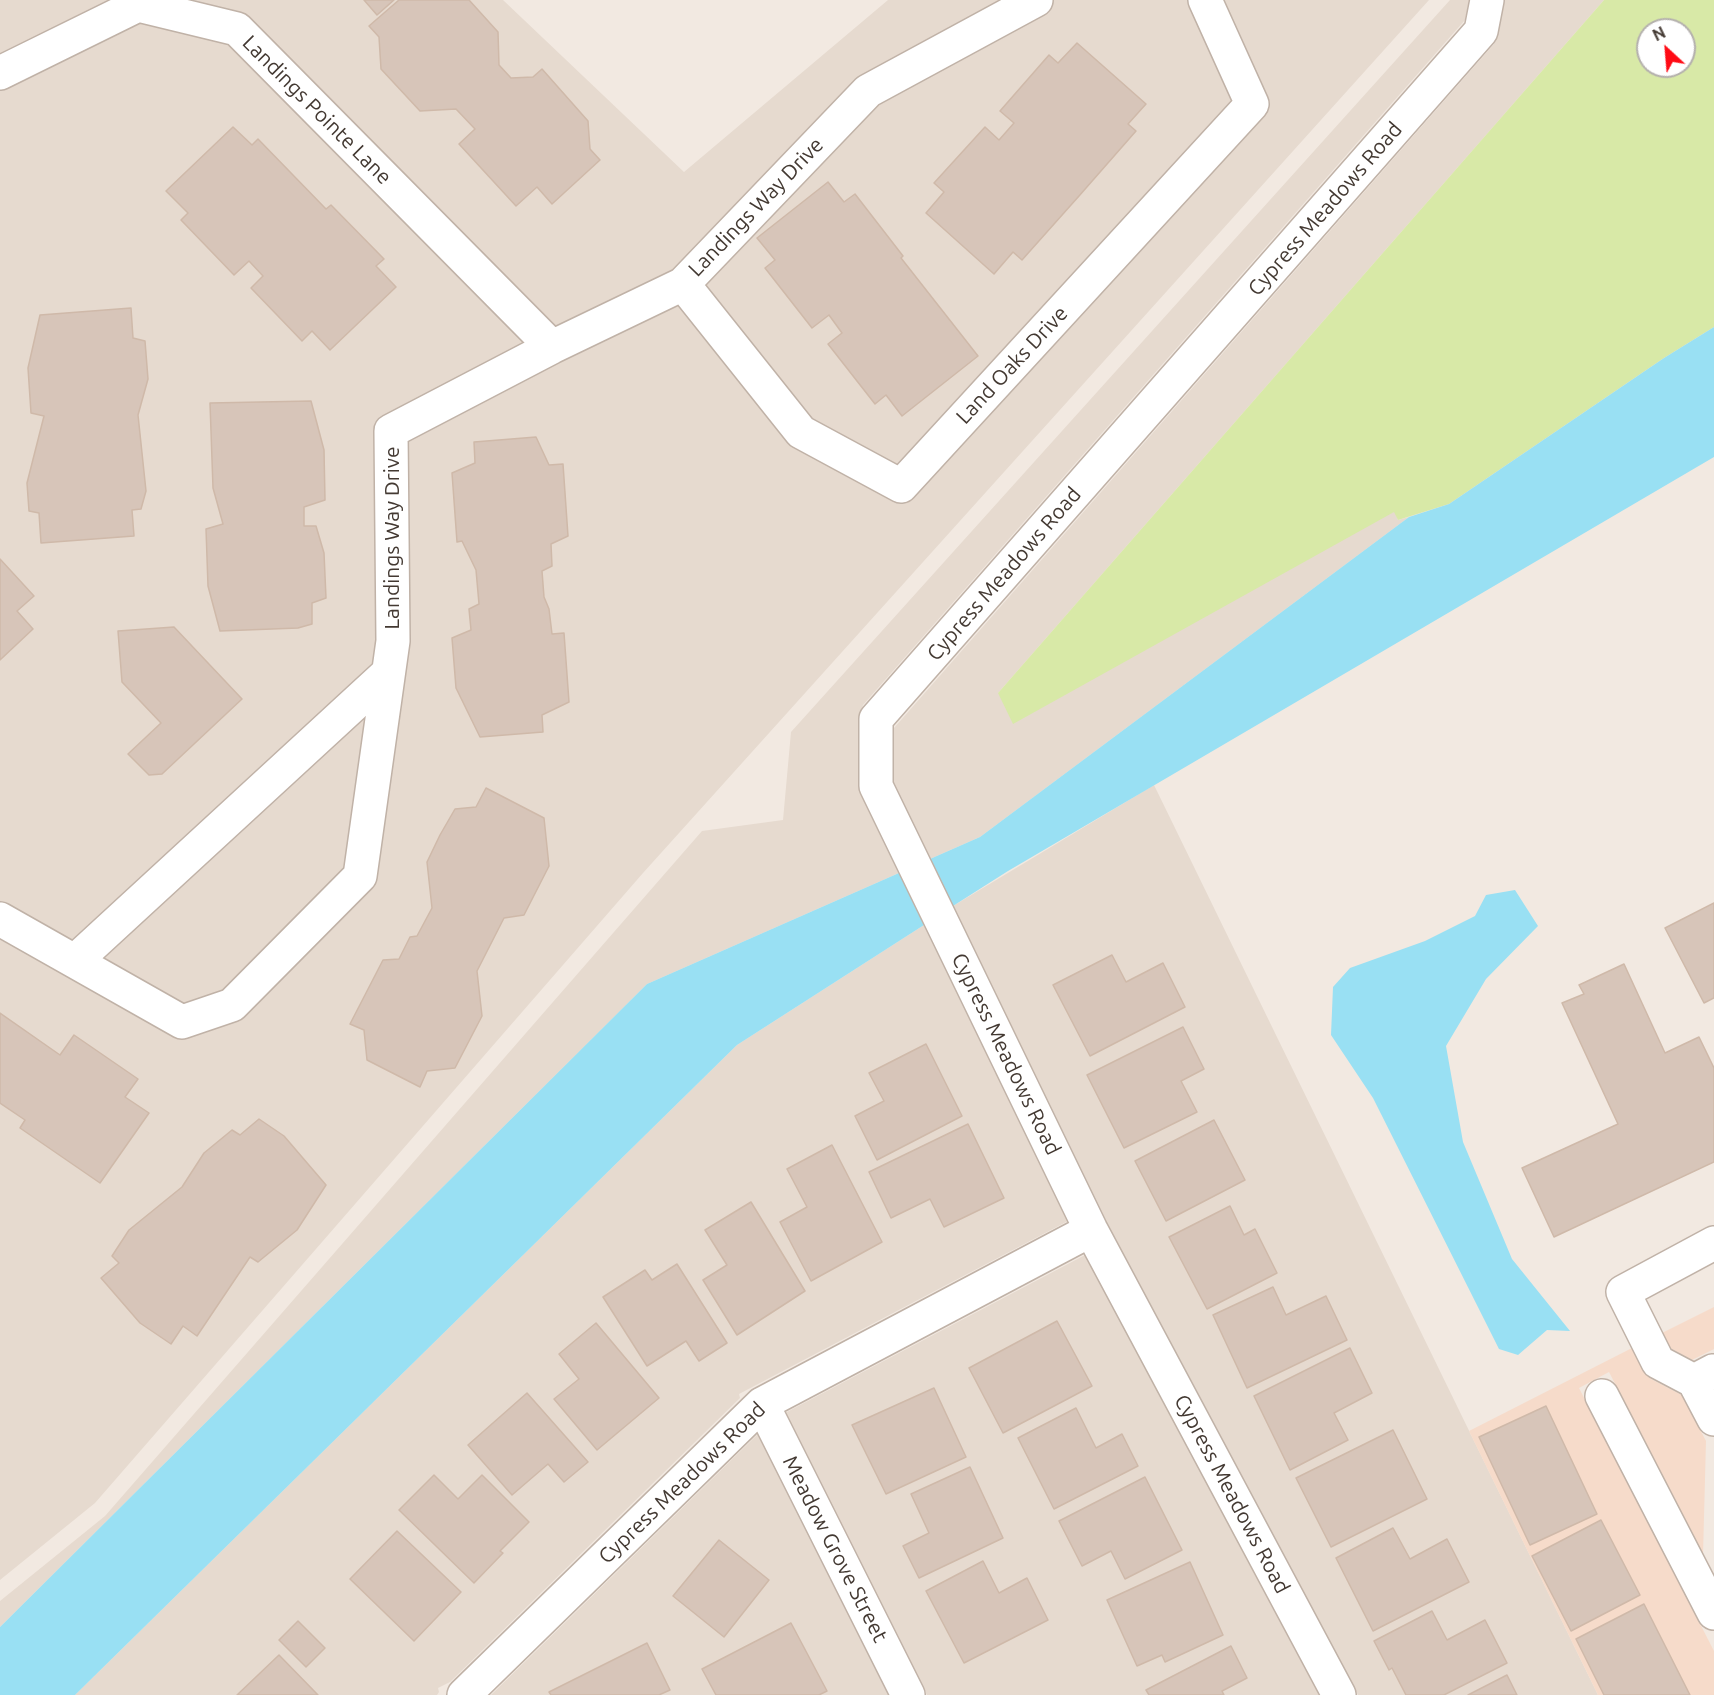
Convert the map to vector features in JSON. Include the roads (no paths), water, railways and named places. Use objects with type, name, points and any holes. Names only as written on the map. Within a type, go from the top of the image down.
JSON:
[{"type":"street","name":"Landings Way Drive","points":[[0,919],[182,1022],[232,1005],[360,876],[393,641],[391,430],[552,347],[683,284],[868,91],[1036,0]]},
{"type":"street","name":"Land Oaks Drive","points":[[683,284],[801,432],[901,486],[1252,104],[1205,0]]},
{"type":"street","name":"Cypress Meadows Road","points":[[1339,1695],[1091,1230],[876,786],[876,719],[1481,31],[1487,0]]},
{"type":"street","name":"Landings Pointe Lane","points":[[0,73],[138,4],[237,29],[552,347]]},
{"type":"street","points":[[75,961],[388,673]]},
{"type":"street","name":"Cypress Meadows Road","points":[[464,1695],[762,1404],[1091,1230]]},
{"type":"street","points":[[1714,1243],[1623,1292],[1658,1362],[1704,1376],[1714,1419]]},
{"type":"street","points":[[1602,1396],[1714,1613]]},
{"type":"street","name":"Meadow Grove Street","points":[[762,1404],[908,1695]]},
{"type":"water","points":[[1714,327],[1714,457],[1008,871],[953,906],[930,859],[980,837],[1409,517],[1449,504],[1664,358]]},
{"type":"water","points":[[899,873],[924,925],[737,1045],[75,1695],[0,1695],[0,1627],[647,984]]},
{"type":"water","points":[[1515,890],[1538,926],[1486,979],[1446,1046],[1463,1142],[1512,1259],[1570,1331],[1547,1330],[1518,1355],[1499,1349],[1373,1098],[1331,1035],[1333,987],[1350,968],[1425,941],[1475,916],[1486,895]]}]
